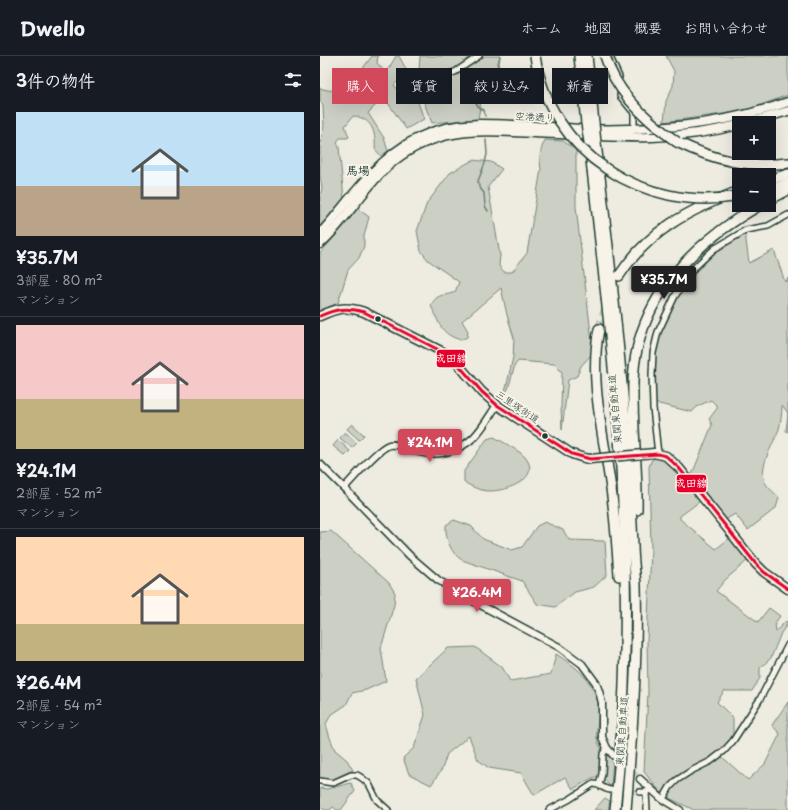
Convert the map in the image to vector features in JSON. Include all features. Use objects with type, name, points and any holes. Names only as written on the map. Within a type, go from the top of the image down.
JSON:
[{"type":"highway","points":[[535,56],[542,86],[553,111],[574,141],[602,166],[633,184],[657,193],[674,197],[700,199],[732,197]]},
{"type":"highway","name":"東関東自動車道","points":[[586,56],[590,123],[621,466],[625,589],[624,682],[615,810]]},
{"type":"highway","points":[[605,56],[616,79],[633,104],[654,126],[677,142],[702,153],[726,161],[755,165],[788,163]]},
{"type":"highway","name":"東関東自動車道","points":[[579,60],[590,123]]},
{"type":"highway","name":"東関東自動車道","points":[[592,143],[611,266],[630,468],[636,584],[634,700],[626,810]]},
{"type":"highway","points":[[776,178],[788,174]]},
{"type":"highway","points":[[776,188],[788,184]]},
{"type":"highway","points":[[776,196],[788,190]]},
{"type":"highway","points":[[619,276],[646,242],[660,231],[689,212],[732,194]]},
{"type":"highway","points":[[636,584],[638,480],[633,383],[637,347],[645,321],[658,297],[672,276],[688,258],[717,233],[749,212]]},
{"type":"highway","points":[[599,329],[596,344],[595,375],[611,485],[617,543],[624,682]]},
{"type":"main road","name":"空港通り","points":[[320,234],[377,167],[398,150],[432,132],[458,126],[494,124],[634,130],[671,128],[709,123],[756,112],[788,102]]},
{"type":"main road","points":[[769,116],[788,110]]},
{"type":"main road","name":"空港通り","points":[[320,244],[332,233],[371,183],[394,161],[424,143],[446,135],[487,131],[652,137],[732,126]]},
{"type":"main road","name":"三里塚街道","points":[[320,316],[331,310],[339,308],[353,309],[364,312],[429,344],[451,357],[482,392],[497,405],[572,454],[590,459],[656,453]]},
{"type":"main road","points":[[656,453],[666,456],[679,468],[756,564],[764,572],[788,589]]},
{"type":"street","points":[[452,73],[480,56]]},
{"type":"street","points":[[609,56],[621,82],[620,96],[634,113],[634,130]]},
{"type":"street","points":[[656,453],[652,375],[653,354],[658,332],[675,296],[693,269],[714,249],[746,230],[768,226],[788,214]]},
{"type":"street","points":[[344,488],[379,452],[389,446],[400,446],[422,453],[431,454],[449,452],[459,448],[475,436],[497,405]]},
{"type":"street","points":[[320,464],[410,556],[438,580],[462,595],[559,647],[582,664],[596,683],[599,691],[602,708],[602,737],[607,748],[614,756]]},
{"type":"street","points":[[663,800],[670,787],[678,780],[691,771],[711,761],[724,751],[733,741],[760,698],[788,646]]},
{"type":"street","points":[[599,785],[602,774],[603,754],[607,748]]},
{"type":"street","points":[[320,782],[333,784],[351,775],[357,775],[368,784],[377,800],[388,810]]},
{"type":"street","points":[[640,779],[649,791],[680,810]]},
{"type":"street","points":[[549,810],[595,783],[607,790],[611,790]]},
{"type":"street","points":[[640,792],[649,791]]},
{"type":"street","points":[[647,810],[649,791]]},
{"type":"shaded area","points":[[372,56],[378,56],[377,63],[382,68],[363,68]]},
{"type":"shaded area","points":[[396,56],[399,56],[405,68],[396,68],[396,83],[394,85],[396,87],[396,104],[419,104],[424,119],[406,129],[388,103],[388,70]]},
{"type":"shaded area","points":[[420,56],[500,56],[496,68],[460,68],[460,104],[480,104],[478,119],[432,123],[425,104],[452,104],[452,68],[419,68]]},
{"type":"shaded area","points":[[666,56],[788,56],[788,95],[744,111],[664,122],[666,101],[673,86],[674,71]]},
{"type":"shaded area","points":[[320,88],[332,90],[332,104],[377,104],[368,113],[384,138],[388,151],[381,156],[375,149],[375,137],[372,127],[365,120],[353,116],[345,126],[349,137],[340,138],[337,142],[339,147],[344,199],[320,226],[320,198],[322,188],[320,175],[320,144],[324,126],[323,106],[320,101]]},
{"type":"shaded area","points":[[545,140],[563,141],[576,150],[576,207],[592,342],[592,354],[581,366],[577,376],[568,380],[562,430],[562,372],[554,364],[518,361],[515,365],[508,389],[502,399],[513,357],[514,338],[501,288],[462,321],[468,331],[467,337],[461,340],[454,338],[442,328],[431,306],[438,297],[455,292],[459,282],[428,260],[421,251],[417,231],[427,203],[450,173],[473,160],[491,162],[502,169],[488,187],[500,255],[499,266],[504,272],[512,272],[527,253],[541,169],[540,154]]},
{"type":"shaded area","points":[[357,208],[369,217],[364,236],[364,246],[359,258],[348,270],[338,303],[320,311],[320,253],[343,227]]},
{"type":"shaded area","points":[[745,233],[749,263],[774,250],[785,282],[788,278],[788,413],[782,405],[779,429],[768,454],[763,473],[766,485],[779,498],[776,508],[748,530],[735,514],[725,520],[691,477],[712,425],[709,419],[718,407],[711,400],[698,406],[692,412],[655,403],[654,374],[660,332],[671,306],[679,293],[696,269],[706,259],[722,246]]},
{"type":"shaded area","points":[[788,413],[788,432],[786,431]]},
{"type":"shaded area","points":[[352,424],[364,435],[359,440],[347,429]]},
{"type":"shaded area","points":[[345,432],[357,443],[352,448],[340,438]]},
{"type":"shaded area","points":[[494,437],[515,449],[525,457],[529,465],[529,472],[520,482],[505,489],[490,491],[473,487],[464,482],[464,471],[487,439]]},
{"type":"shaded area","points":[[338,440],[350,451],[345,456],[333,446]]},
{"type":"shaded area","points":[[656,457],[669,462],[700,499],[699,502],[680,516],[680,519],[716,549],[731,537],[747,556],[748,560],[725,580],[716,591],[758,622],[769,608],[780,616],[775,623],[776,631],[786,621],[788,623],[781,633],[771,658],[760,668],[760,678],[752,691],[724,691],[717,702],[733,718],[733,736],[720,755],[748,780],[765,764],[780,734],[772,725],[788,702],[788,810],[694,810],[665,796],[644,772],[648,692],[647,641],[651,549],[649,467],[651,461]]},
{"type":"shaded area","points":[[454,520],[471,526],[483,539],[512,550],[522,547],[537,526],[545,522],[563,530],[569,540],[605,541],[607,575],[594,587],[575,592],[555,607],[537,604],[522,581],[462,560],[455,554],[448,540],[446,530],[446,525]]},
{"type":"shaded area","points":[[331,531],[389,583],[395,593],[394,605],[381,648],[386,681],[366,690],[352,693],[346,705],[331,715],[326,724],[335,750],[347,760],[353,770],[333,780],[320,778],[320,532]]},
{"type":"shaded area","points":[[475,647],[502,667],[510,681],[551,674],[556,654],[581,672],[590,684],[597,699],[599,708],[597,738],[599,745],[613,760],[611,787],[600,776],[592,778],[573,789],[565,777],[534,795],[521,773],[489,768],[478,760],[469,736],[447,754],[442,769],[431,785],[409,774],[403,758],[414,748],[425,715],[416,678],[448,648]]},
{"type":"shaded area","points":[[351,783],[355,791],[341,810],[337,810],[333,807],[330,810],[325,810],[320,807],[320,788],[327,789]]},
{"type":"shaded area","points":[[605,798],[610,801],[608,810],[594,810]]},
{"type":"waterway","points":[[485,116],[484,110],[479,108],[475,101],[479,92],[485,90],[490,82],[498,67],[500,56]]},
{"type":"waterway","points":[[486,140],[487,154],[478,181],[479,187],[484,193],[485,206],[488,211]]},
{"type":"tunnel","points":[[599,329],[610,296],[619,276]]},
{"type":"tunnel","points":[[619,759],[640,779]]},
{"type":"tunnel","points":[[615,790],[640,792]]},
{"type":"transit line","name":"成田線","points":[[320,316],[342,310],[364,312],[443,352],[456,362],[482,392],[497,405],[572,454],[590,459],[658,454],[666,456],[679,468],[756,564],[764,572],[788,589]]},
{"type":"district","name":"馬場","points":[[358,170]]}]
